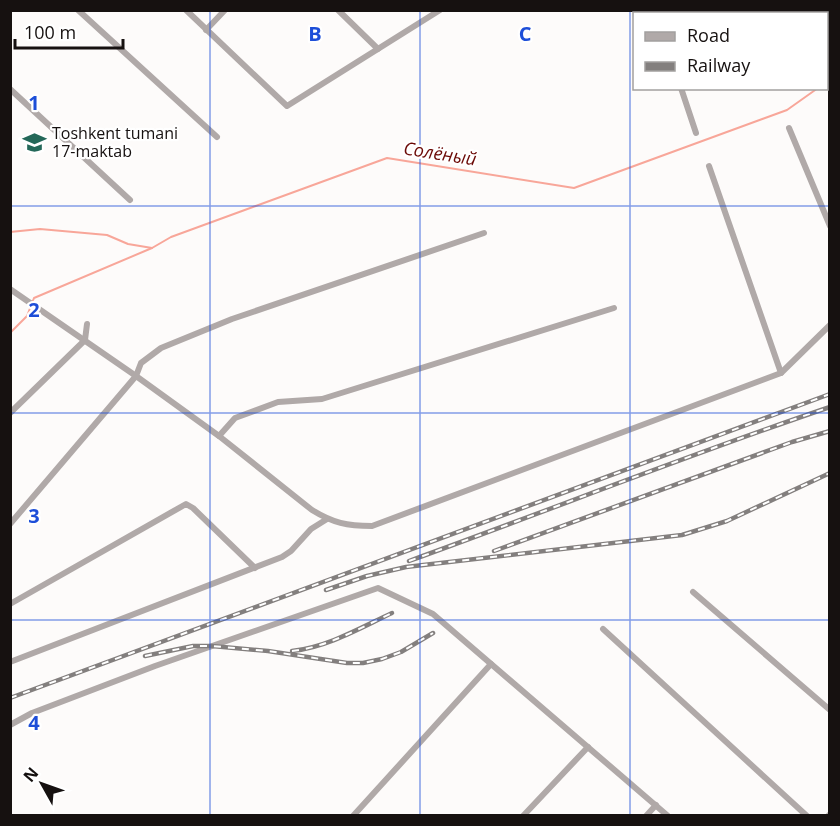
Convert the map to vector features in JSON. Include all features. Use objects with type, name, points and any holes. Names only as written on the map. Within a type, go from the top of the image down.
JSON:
[{"type":"street","points":[[78,10],[217,137]]},
{"type":"street","points":[[186,10],[287,106],[440,10]]},
{"type":"street","points":[[206,30],[225,10]]},
{"type":"street","points":[[338,10],[378,49]]},
{"type":"street","points":[[10,89],[130,200]]},
{"type":"street","points":[[682,90],[696,133]]},
{"type":"street","points":[[789,128],[830,226]]},
{"type":"street","points":[[709,166],[781,373]]},
{"type":"street","points":[[10,524],[136,376],[141,363],[161,348],[232,320],[484,233]]},
{"type":"street","points":[[10,289],[219,436],[312,510],[327,519],[352,526],[372,526],[781,373],[830,325]]},
{"type":"street","points":[[219,436],[235,418],[278,402],[322,399],[614,308]]},
{"type":"street","points":[[10,413],[85,340],[87,324]]},
{"type":"street","points":[[10,604],[186,504],[193,508],[255,568]]},
{"type":"street","points":[[10,662],[282,557],[291,551],[311,529],[327,519]]},
{"type":"street","points":[[10,724],[32,713],[155,666],[378,588],[433,614],[668,816]]},
{"type":"street","points":[[693,592],[830,710]]},
{"type":"street","points":[[603,629],[807,816]]},
{"type":"street","points":[[353,816],[491,664]]},
{"type":"street","points":[[523,816],[588,747]]},
{"type":"street","points":[[646,816],[656,805]]},
{"type":"waterway","name":"Солёный","points":[[10,333],[27,316],[34,298],[152,248],[171,237],[387,158],[574,188],[787,110],[815,90]]},
{"type":"waterway","points":[[10,232],[40,229],[107,235],[128,244],[152,248]]},
{"type":"railway","points":[[10,698],[830,394]]},
{"type":"railway","points":[[409,561],[830,407]]},
{"type":"railway","points":[[494,551],[792,442],[830,431]]},
{"type":"railway","points":[[326,590],[367,576],[406,567],[682,535],[727,521],[830,473]]},
{"type":"railway","points":[[292,651],[331,641],[392,613]]},
{"type":"railway","points":[[145,656],[193,646],[212,646],[363,663],[401,652],[433,633]]},
{"type":"place","name":"Toshkent tumani 17-maktab","points":[[34,142]]}]
